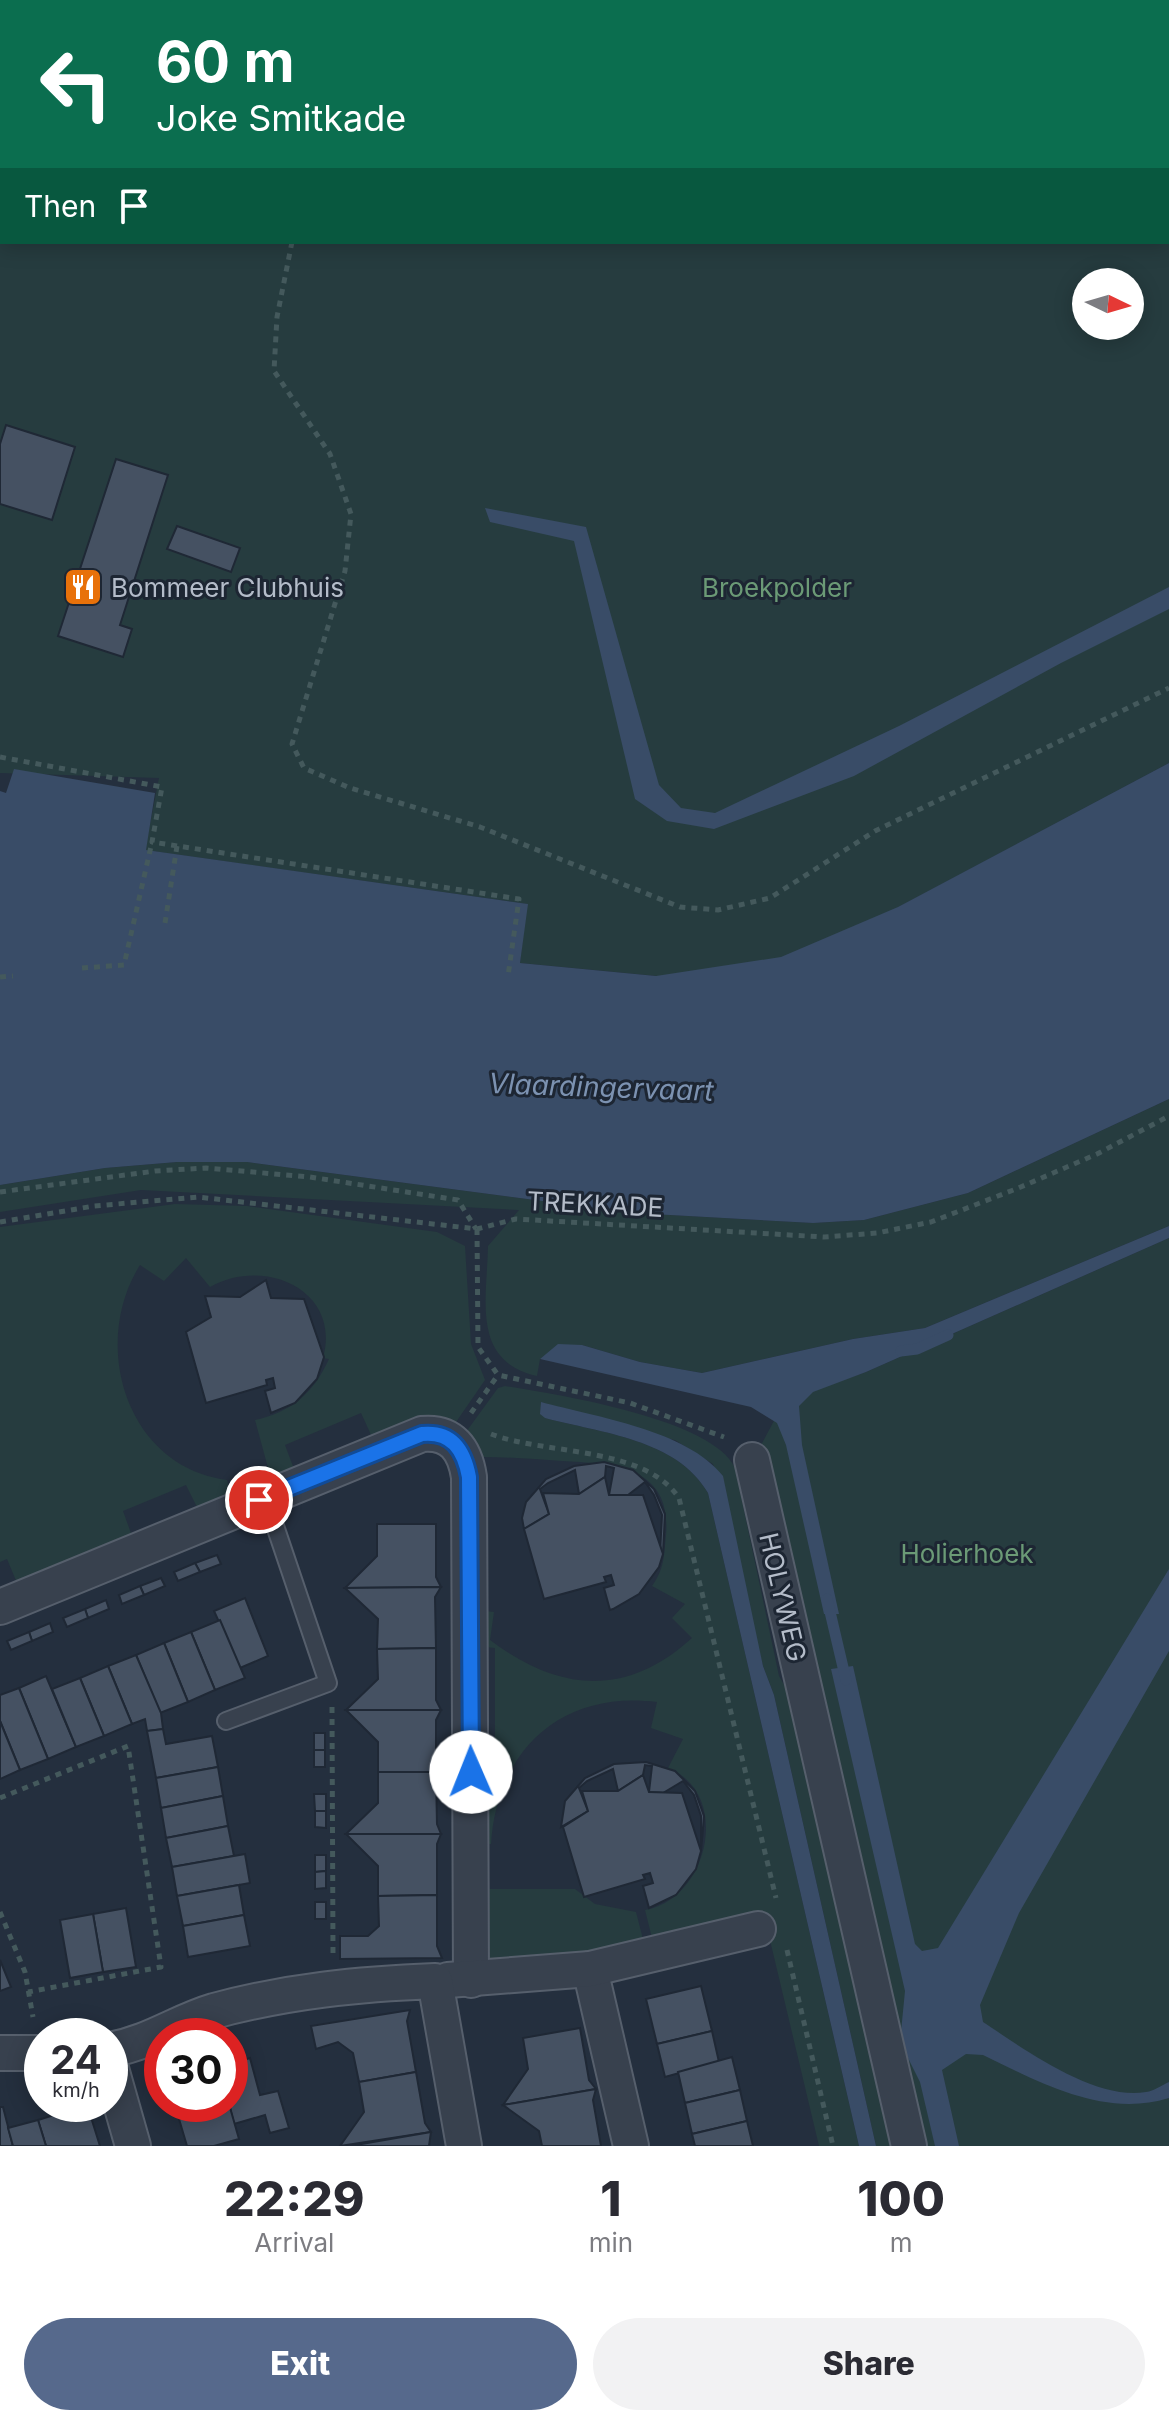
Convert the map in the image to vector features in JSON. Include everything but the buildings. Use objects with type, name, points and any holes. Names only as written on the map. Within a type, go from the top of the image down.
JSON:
[{"type":"street","points":[[0,1607],[422,1434],[435,1433],[454,1441],[466,1457],[469,1477],[471,1980]]},
{"type":"street","name":"HOLYWEG","points":[[752,1460],[909,2146]]},
{"type":"street","points":[[128,2047],[143,2044],[211,2012],[332,1986],[471,1980],[590,1969],[773,1928]]},
{"type":"street","points":[[590,1969],[631,2146]]},
{"type":"street","points":[[435,1981],[464,2146]]},
{"type":"street","points":[[0,2053],[24,2053]]},
{"type":"street","points":[[126,2122],[133,2146]]},
{"type":"lane","points":[[226,1721],[328,1683],[270,1511],[259,1500]]},
{"type":"path","points":[[292,244],[277,317],[274,371],[330,454],[351,514],[345,571],[292,744],[304,768],[350,788],[480,827],[680,907],[718,910],[770,898],[875,831],[1169,688]]},
{"type":"path","points":[[0,757],[162,787],[124,965],[82,968]]},
{"type":"path","points":[[152,842],[519,899],[508,976]]},
{"type":"path","points":[[165,923],[177,846]]},
{"type":"path","points":[[0,977],[13,976]]},
{"type":"path","name":"TREKKADE","points":[[0,1222],[94,1206],[198,1197],[477,1229],[516,1219],[824,1237],[877,1233],[931,1222],[1016,1189],[1097,1154],[1169,1116]]},
{"type":"path","points":[[0,1192],[155,1171],[242,1169],[458,1200],[477,1229],[478,1347],[498,1375],[630,1403],[729,1439],[752,1460]]},
{"type":"path","points":[[477,1424],[469,1416],[498,1375]]},
{"type":"path","points":[[485,1432],[628,1464],[655,1474],[670,1485],[679,1498],[773,1928],[833,2146]]},
{"type":"path","points":[[328,1683],[333,1713],[332,1986]]},
{"type":"path","points":[[0,1798],[128,1746],[161,1967],[28,1992],[25,1972],[0,1912]]},
{"type":"green space","name":"Broekpolder","points":[[0,244],[1169,244],[1169,763],[752,985],[520,963],[527,904],[145,850],[159,778],[0,773]]},
{"type":"green space","points":[[1169,1099],[1169,1226],[925,1328],[853,1339],[702,1373],[640,1362],[582,1345],[552,1351],[540,1359],[537,1376],[516,1368],[501,1357],[492,1343],[487,1326],[488,1246],[519,1210],[141,1190],[0,1212],[0,1185],[105,1168],[177,1162],[247,1162],[634,1213],[813,1223],[864,1220],[968,1193]]},
{"type":"green space","points":[[175,1204],[247,1206],[437,1232],[465,1246],[471,1344],[485,1380],[454,1425],[372,1437],[361,1413],[285,1445],[294,1469],[271,1479],[255,1420],[280,1412],[300,1400],[323,1371],[329,1359],[323,1358],[326,1334],[321,1314],[310,1297],[294,1285],[274,1278],[253,1275],[231,1278],[210,1287],[186,1258],[164,1281],[140,1265],[125,1296],[118,1330],[119,1364],[127,1397],[142,1427],[164,1452],[192,1470],[227,1480],[231,1495],[198,1509],[186,1485],[123,1511],[132,1536],[17,1583],[7,1559],[0,1562],[0,1227]]},
{"type":"green space","name":"Holierhoek","points":[[1169,1238],[1169,2146],[896,2146],[844,1926],[893,2146],[876,2146],[774,1695],[763,1666],[713,1464],[675,1440],[545,1418],[613,1434],[658,1449],[694,1475],[708,1493],[859,2146],[819,2146],[764,1915],[653,1942],[645,1910],[667,1902],[685,1887],[697,1867],[704,1844],[706,1821],[700,1799],[688,1781],[668,1768],[683,1739],[651,1728],[657,1702],[623,1701],[592,1706],[564,1717],[541,1733],[521,1754],[506,1780],[496,1810],[491,1844],[486,1844],[485,1767],[495,1767],[495,1648],[485,1647],[485,1611],[494,1612],[490,1640],[541,1670],[567,1678],[592,1681],[617,1679],[642,1671],[692,1638],[672,1618],[685,1604],[652,1586],[662,1567],[666,1535],[665,1512],[659,1494],[649,1482],[635,1473],[600,1464],[482,1457],[466,1432],[498,1388],[505,1386],[631,1412],[697,1436],[721,1451],[735,1468],[779,1676],[791,1697],[743,1479],[785,1400],[866,1372]]},
{"type":"green space","points":[[486,1889],[575,1889],[595,1904],[636,1912],[644,1943],[571,1958],[486,1959]]},
{"type":"water","points":[[485,508],[586,527],[659,785],[681,808],[715,813],[899,726],[1169,587],[1169,609],[1061,663],[854,776],[714,829],[667,821],[635,799],[574,541],[490,522]]},
{"type":"water","name":"Vlaardingervaart","points":[[1169,763],[1169,1099],[968,1193],[864,1220],[813,1223],[634,1213],[247,1162],[177,1162],[105,1168],[0,1185],[0,791],[6,793],[14,769],[155,793],[146,850],[528,904],[520,963],[656,976],[781,957],[898,907]]},
{"type":"water","points":[[1169,1226],[1169,1238],[866,1372],[813,1392],[799,1406],[802,1445],[839,1614],[824,1614],[786,1445],[777,1423],[751,1407],[540,1359],[558,1344],[582,1345],[640,1362],[702,1373],[853,1339],[925,1328]]},
{"type":"water","points":[[541,1402],[664,1436],[707,1460],[723,1476],[763,1666],[774,1695],[876,2146],[859,2146],[708,1493],[694,1475],[658,1449],[613,1434],[545,1418],[540,1414]]},
{"type":"water","points":[[1169,1569],[1169,1651],[1019,1913],[980,2005],[983,2022],[1083,2081],[1126,2093],[1149,2091],[1169,2082],[1169,2098],[1121,2104],[1097,2101],[1050,2086],[983,2055],[966,2054],[942,2070],[959,2146],[935,2146],[920,2082],[900,2042],[905,1991],[831,1669],[853,1666],[915,1944],[922,1951],[938,1948]]},
{"type":"waterway","points":[[901,1351],[917,1349],[948,1335]]},
{"type":"waterway","points":[[827,1599],[846,1680]]},
{"type":"place","name":"Bommeer Clubhuis","points":[[83,587]]},
{"type":"route","points":[[259,1500],[422,1434],[435,1433],[454,1441],[466,1457],[469,1477],[471,1772]]}]
